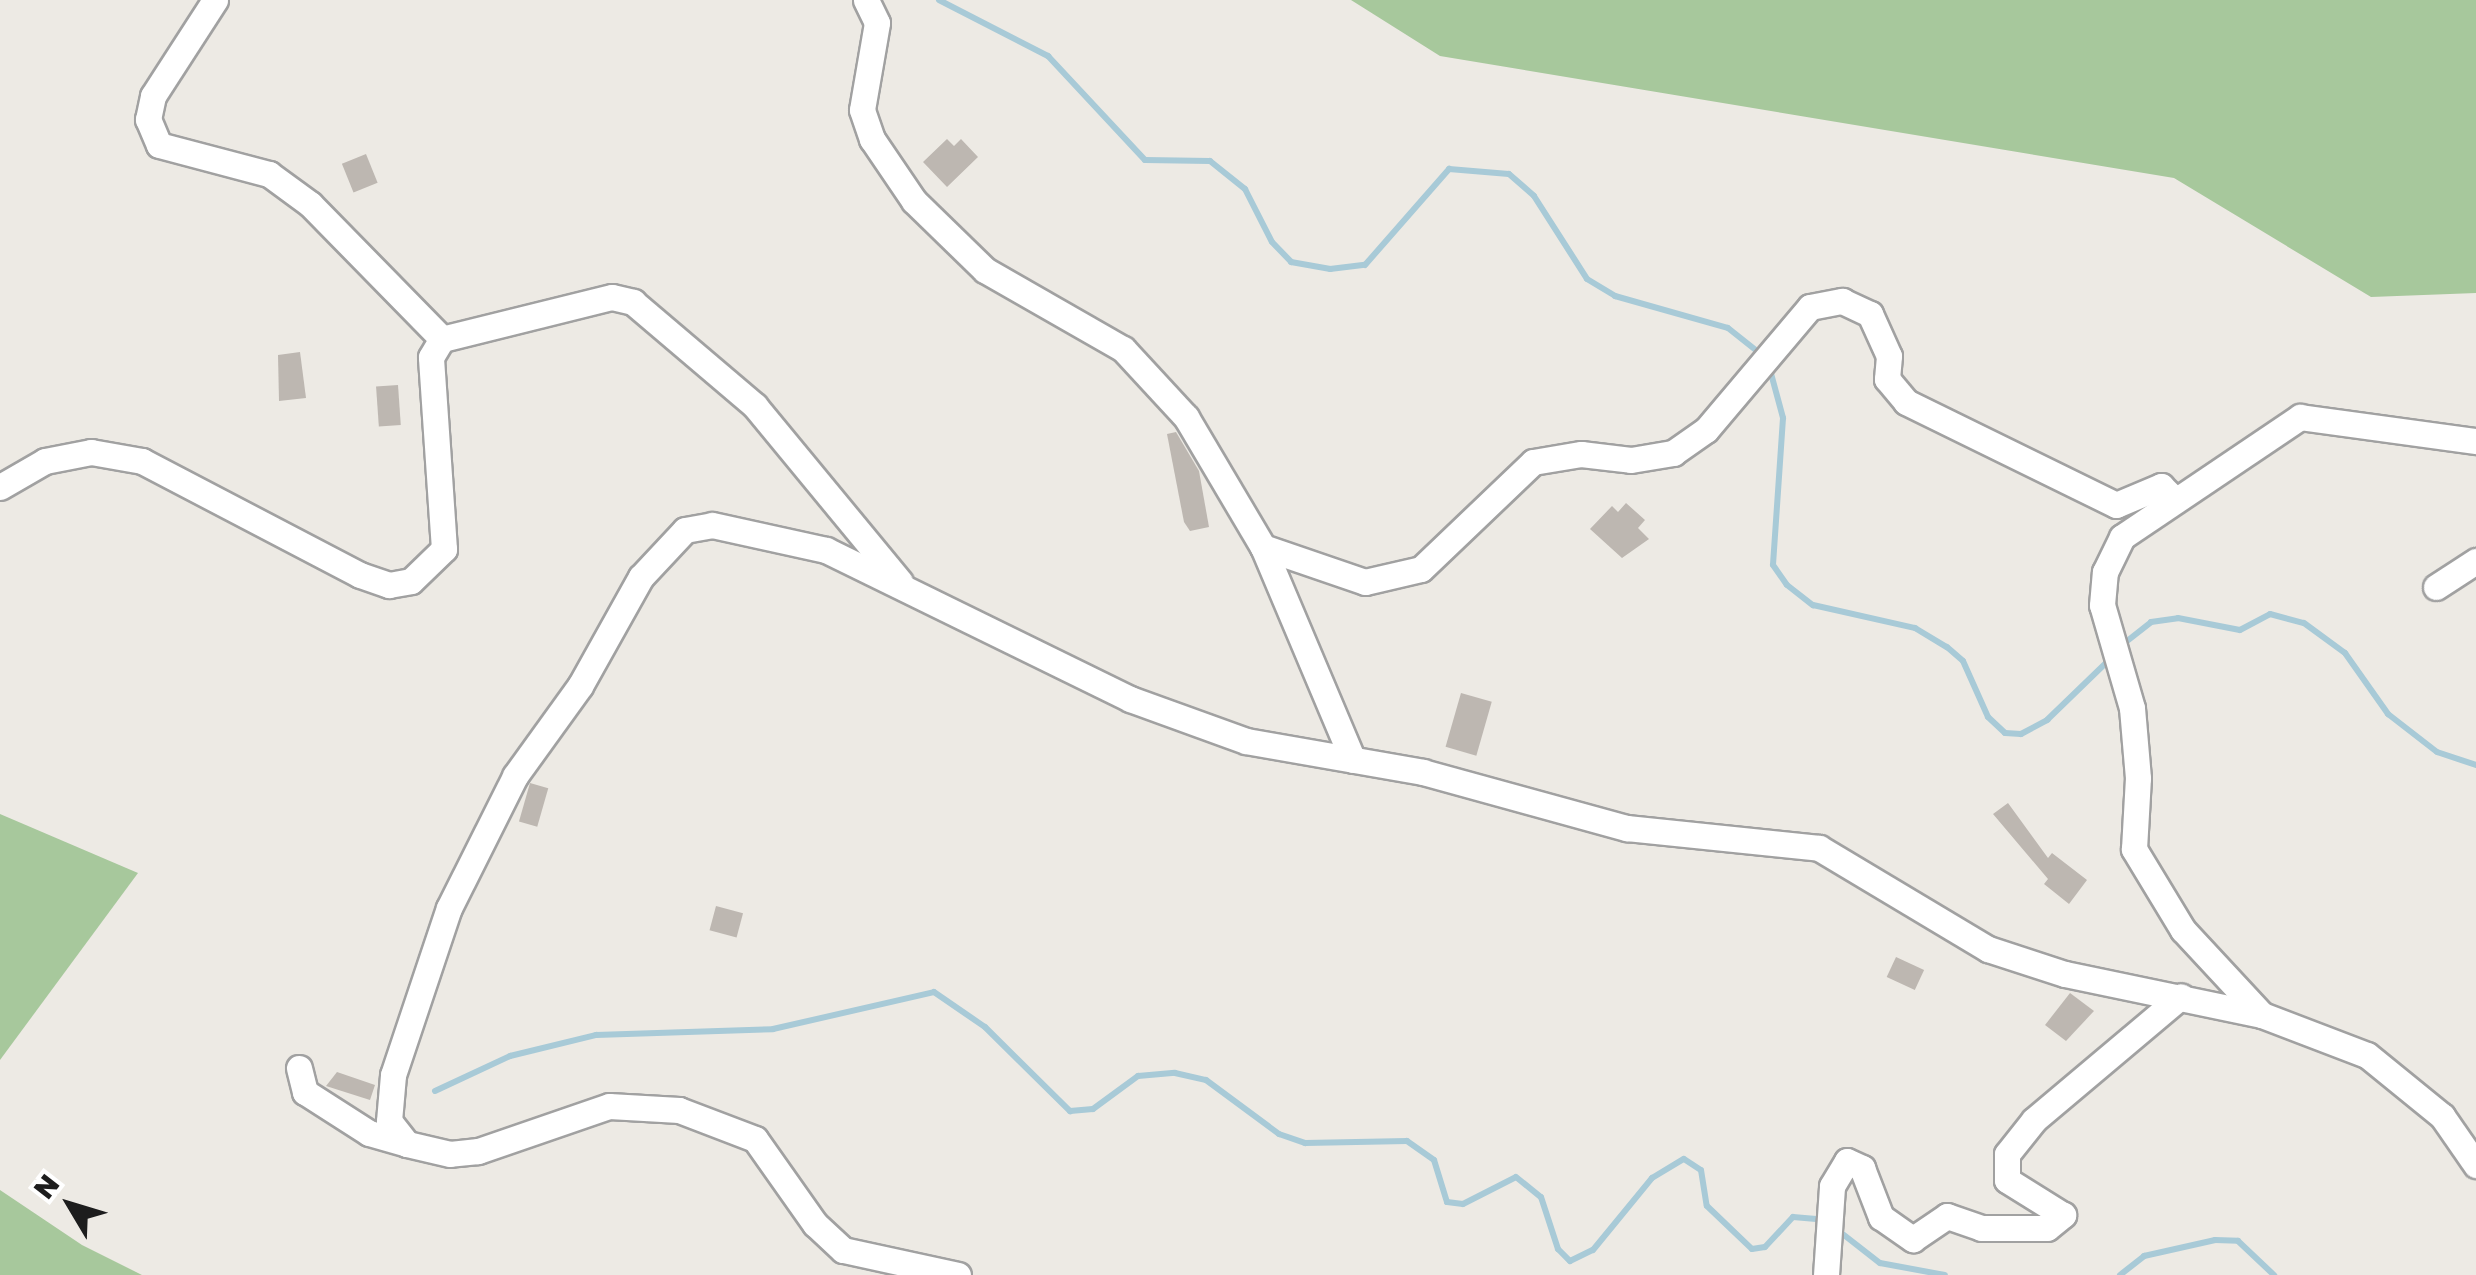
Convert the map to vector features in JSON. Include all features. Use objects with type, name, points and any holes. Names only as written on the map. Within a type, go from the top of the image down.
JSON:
[{"type":"street","points":[[215,0],[153,96],[148,119],[159,145],[269,174],[310,204],[442,339]]},
{"type":"street","points":[[866,0],[877,23],[862,110],[872,139],[914,202],[985,270],[1122,349],[1186,417],[1263,547],[1354,760]]},
{"type":"street","points":[[0,487],[45,462],[90,452],[142,461],[360,575],[390,585],[411,581],[444,548],[430,356],[442,339],[612,297],[633,302],[755,406],[903,586]]},
{"type":"street","points":[[1263,547],[1365,582],[1421,569],[1534,462],[1581,454],[1631,460],[1673,453],[1706,430],[1810,307],[1842,300],[1870,314],[1889,356],[1887,379],[1906,402],[2116,504],[2161,486],[2174,498]]},
{"type":"street","points":[[2262,1014],[2183,930],[2134,849],[2138,778],[2132,708],[2102,605],[2105,572],[2122,538],[2174,498],[2300,418],[2476,441]]},
{"type":"street","points":[[406,1144],[390,1121],[392,1075],[449,908],[516,776],[580,686],[641,577],[685,530],[712,524],[787,537],[903,586],[1130,699],[1246,741],[1423,772],[1626,828],[1819,848],[1988,949],[2064,974],[2262,1014],[2366,1055],[2442,1116],[2476,1165]]},
{"type":"street","points":[[2436,587],[2476,561]]},
{"type":"street","points":[[1826,1275],[1832,1186],[1846,1161],[1862,1168],[1881,1217],[1913,1239],[1946,1216],[1981,1228],[2047,1228],[2063,1215],[2007,1180],[2007,1154],[2034,1120],[2181,996]]},
{"type":"street","points":[[299,1068],[305,1092],[369,1134],[450,1154],[478,1151],[609,1106],[680,1110],[755,1139],[815,1224],[843,1250],[958,1275]]},
{"type":"green space","points":[[1351,0],[2476,0],[2476,293],[2371,297],[2174,178],[1440,56]]},
{"type":"green space","points":[[0,814],[138,873],[0,1060]]},
{"type":"green space","points":[[0,1190],[82,1245],[142,1275],[0,1275]]},
{"type":"building","points":[[947,139],[954,146],[961,139],[978,157],[947,187],[923,162]]},
{"type":"building","points":[[366,154],[378,183],[354,192],[342,164]]},
{"type":"building","points":[[300,352],[306,398],[279,401],[278,355]]},
{"type":"building","points":[[398,385],[401,425],[379,426],[376,387]]},
{"type":"building","points":[[1176,432],[1199,471],[1209,527],[1190,531],[1184,522],[1167,434]]},
{"type":"building","points":[[1626,503],[1645,520],[1638,528],[1649,539],[1622,558],[1590,529],[1612,506],[1618,512]]},
{"type":"building","points":[[1461,693],[1492,702],[1476,756],[1446,747]]},
{"type":"building","points":[[530,783],[548,788],[537,827],[519,821]]},
{"type":"building","points":[[2008,803],[2048,858],[2052,853],[2087,880],[2069,904],[2044,884],[2048,879],[1993,814]]},
{"type":"building","points":[[716,906],[743,913],[737,937],[710,930]]},
{"type":"building","points":[[1896,957],[1924,970],[1915,990],[1887,977]]},
{"type":"building","points":[[2070,993],[2094,1011],[2066,1041],[2045,1025]]},
{"type":"building","points":[[337,1072],[375,1085],[370,1100],[326,1086]]},
{"type":"waterway","points":[[939,0],[1048,56],[1145,160],[1210,161],[1245,189],[1272,242],[1291,262],[1330,269],[1365,265],[1449,169],[1509,174],[1534,196],[1587,279],[1615,296],[1728,328],[1762,355]]},
{"type":"waterway","points":[[1769,366],[1783,418],[1773,565],[1787,585],[1813,605],[1915,628],[1947,647],[1963,661],[1988,717],[2005,733],[2021,734],[2047,720],[2111,658]]},
{"type":"waterway","points":[[2122,645],[2151,622],[2178,618],[2240,630],[2270,614],[2304,623],[2345,653],[2388,714],[2437,752],[2476,765]]},
{"type":"waterway","points":[[435,1091],[510,1056],[596,1035],[773,1029],[934,992],[985,1027],[1070,1111],[1093,1109],[1138,1076],[1175,1073],[1206,1080],[1279,1134],[1305,1143],[1407,1141],[1434,1160],[1447,1202],[1463,1204],[1516,1177],[1541,1197],[1558,1249],[1570,1261],[1593,1250],[1652,1178],[1684,1159],[1701,1170],[1707,1206],[1752,1249],[1765,1247],[1793,1217],[1825,1220]]},
{"type":"waterway","points":[[1835,1228],[1880,1263],[1945,1275]]},
{"type":"waterway","points":[[2120,1275],[2144,1256],[2215,1240],[2238,1241],[2274,1275]]}]
